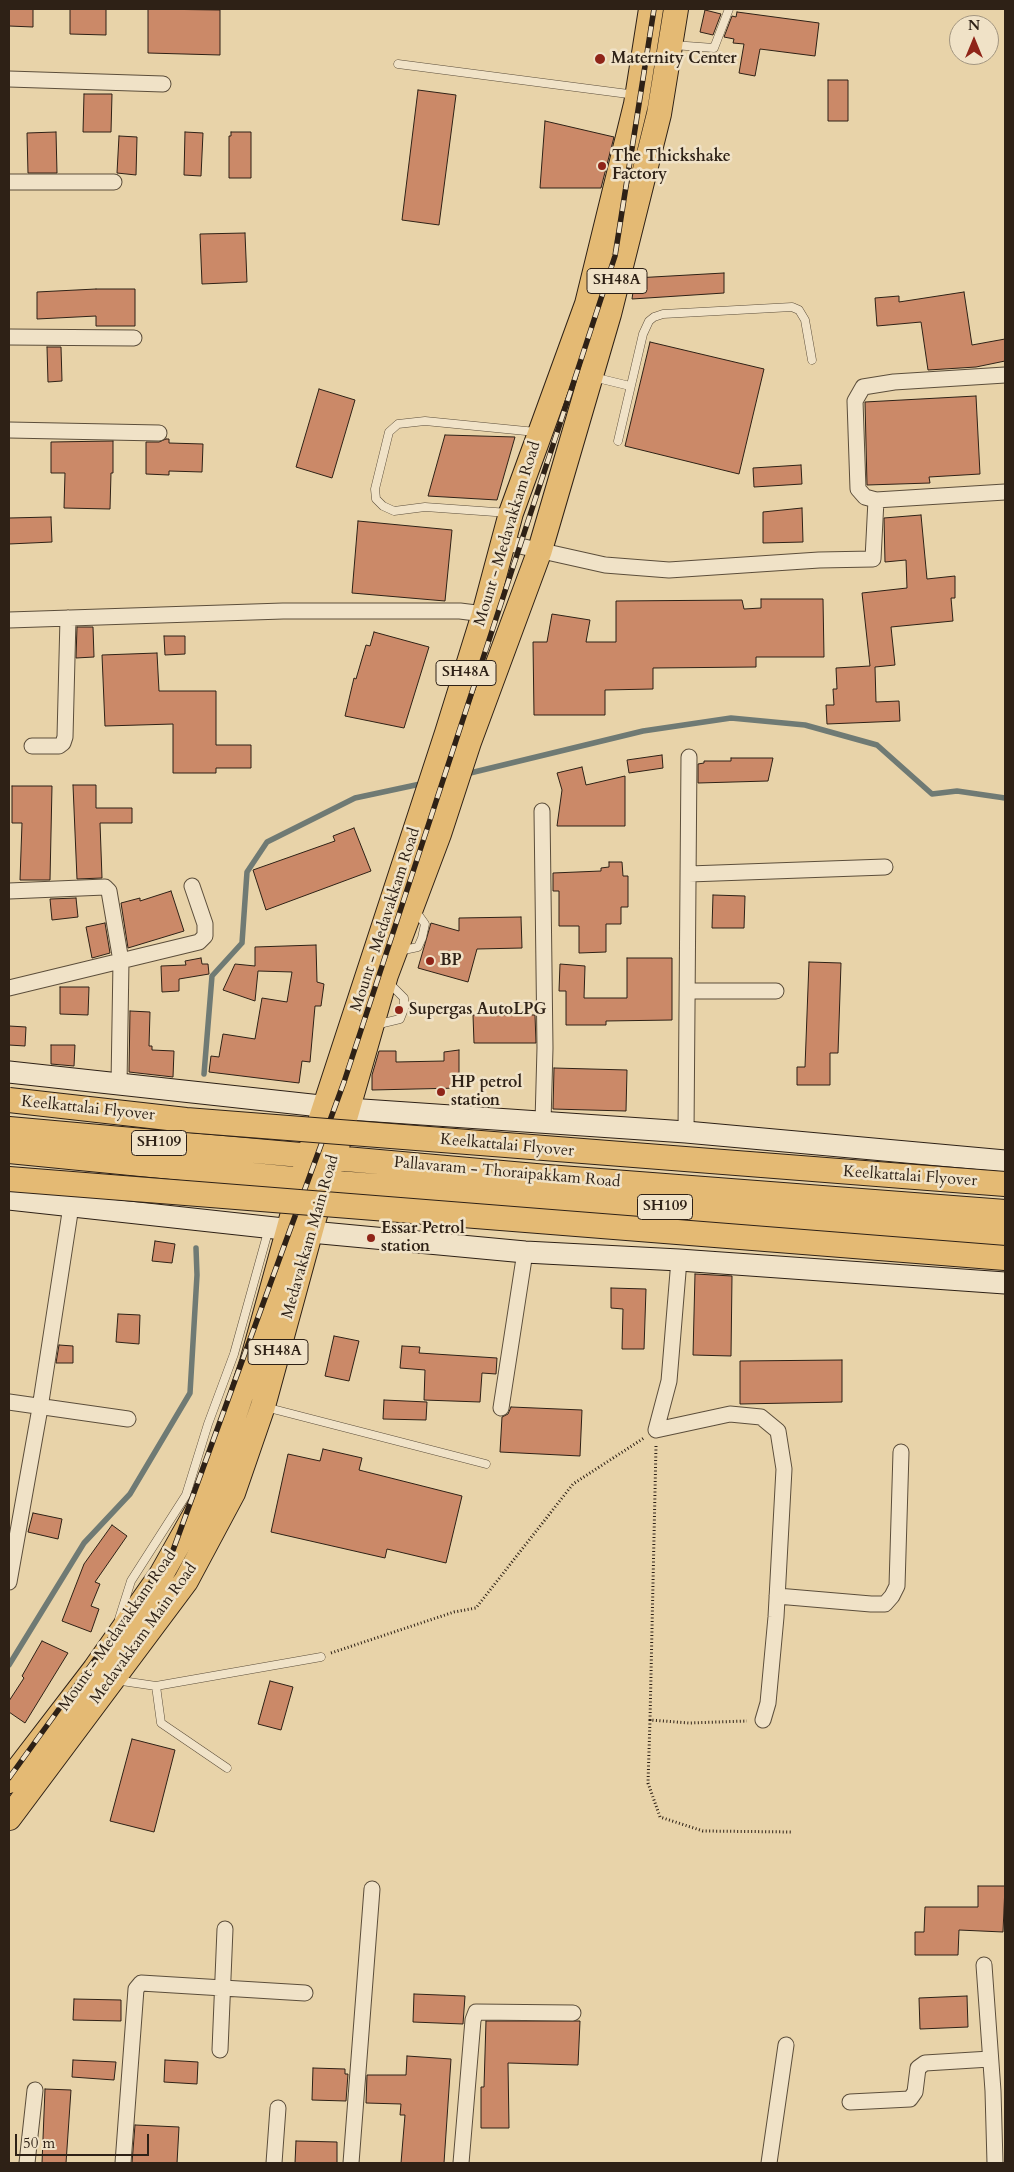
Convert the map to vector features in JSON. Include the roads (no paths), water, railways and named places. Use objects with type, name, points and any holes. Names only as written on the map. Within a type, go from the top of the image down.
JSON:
[{"type":"main road","name":"Mount - Medavakkam Road","points":[[313,1181],[309,1155],[337,1108],[416,826],[484,614],[511,513],[587,304],[638,95],[651,9]]},
{"type":"main road","name":"Mount - Medavakkam Road","points":[[439,834],[469,742],[540,550],[609,314],[658,114],[676,9]]},
{"type":"main road","name":"Medavakkam Main Road","points":[[9,1818],[186,1581],[233,1493],[263,1406],[290,1229],[313,1181],[334,1157],[337,1108],[372,1025],[384,980],[439,834]]},
{"type":"main road","name":"Keelkattalai Flyover","points":[[9,1100],[186,1120],[1005,1184]]},
{"type":"main road","name":"Pallavaram - Thoraipakkam Road","points":[[9,1129],[547,1177],[1005,1212]]},
{"type":"main road","name":"Pallavaram - Thoraipakkam Road","points":[[9,1151],[313,1181],[1005,1234]]},
{"type":"main road","points":[[9,1178],[1005,1258]]},
{"type":"main road","name":"Mount - Medavakkam Road","points":[[9,1781],[110,1647],[161,1575],[211,1486],[252,1362],[290,1229]]},
{"type":"street","points":[[9,79],[163,84]]},
{"type":"street","points":[[9,182],[114,182]]},
{"type":"street","points":[[9,337],[134,338]]},
{"type":"street","points":[[1005,375],[894,382],[863,387],[855,401],[858,489],[865,497],[876,500],[1005,492]]},
{"type":"street","points":[[9,430],[158,433]]},
{"type":"street","points":[[502,542],[605,565],[669,570],[818,560],[873,560],[876,500]]},
{"type":"street","points":[[9,620],[283,611],[460,611],[484,614]]},
{"type":"street","points":[[32,746],[59,746],[63,743],[65,737],[68,618]]},
{"type":"street","points":[[686,1132],[689,757]]},
{"type":"street","points":[[542,811],[545,1048],[543,1122]]},
{"type":"street","points":[[689,874],[885,867]]},
{"type":"street","points":[[9,988],[199,942],[205,936],[205,924],[192,886]]},
{"type":"street","points":[[9,892],[104,888],[110,896],[120,962],[119,1084]]},
{"type":"street","points":[[688,991],[776,991]]},
{"type":"street","points":[[9,1072],[337,1108],[686,1132],[1005,1161]]},
{"type":"street","points":[[9,1199],[525,1252],[679,1260],[1005,1282]]},
{"type":"street","points":[[9,1582],[40,1408],[71,1206]]},
{"type":"street","points":[[501,1408],[525,1252]]},
{"type":"street","points":[[679,1260],[669,1381],[656,1430],[730,1414],[761,1417],[778,1431],[784,1469],[777,1596],[768,1703],[763,1720]]},
{"type":"street","points":[[9,1402],[40,1408],[128,1419]]},
{"type":"street","points":[[777,1596],[871,1604],[885,1604],[892,1596],[898,1586],[901,1452]]},
{"type":"street","points":[[351,2163],[372,1889]]},
{"type":"street","points":[[220,2050],[225,1929]]},
{"type":"street","points":[[984,1965],[995,2163]]},
{"type":"street","points":[[123,2163],[136,1989],[141,1983],[305,1993]]},
{"type":"street","points":[[461,2163],[473,2020],[476,2012],[574,2013]]},
{"type":"street","points":[[769,2163],[786,2045]]},
{"type":"street","points":[[850,2102],[910,2098],[916,2092],[918,2068],[925,2063],[990,2060]]},
{"type":"street","points":[[27,2163],[35,2090]]},
{"type":"street","points":[[274,2163],[278,2108]]},
{"type":"lane","points":[[671,45],[714,48],[729,9]]},
{"type":"lane","points":[[398,64],[638,95]]},
{"type":"lane","points":[[618,441],[645,328],[654,317],[663,314],[792,307],[799,310],[806,320],[812,360]]},
{"type":"lane","points":[[591,376],[630,386]]},
{"type":"lane","points":[[511,513],[424,507],[394,511],[383,506],[376,499],[375,489],[388,432],[398,424],[425,422],[539,432]]},
{"type":"lane","points":[[263,1406],[486,1464]]},
{"type":"lane","points":[[111,1679],[156,1686],[321,1656]]},
{"type":"lane","points":[[156,1686],[161,1724],[227,1768]]},
{"type":"waterway","points":[[466,774],[643,731],[731,718],[805,725],[877,745],[932,794],[957,791],[1005,798]]},
{"type":"waterway","points":[[204,1074],[212,976],[242,943],[247,872],[267,842],[355,798],[425,783]]},
{"type":"waterway","points":[[9,1665],[84,1543],[130,1494],[190,1393],[197,1275],[196,1248]]},
{"type":"railway","points":[[9,1778],[172,1553],[344,1082],[615,256],[654,9]]},
{"type":"place","name":"Maternity Center","points":[[600,59]]},
{"type":"place","name":"The Thickshake Factory","points":[[602,166]]},
{"type":"place","name":"BP","points":[[430,961]]},
{"type":"place","name":"Supergas AutoLPG","points":[[399,1010]]},
{"type":"place","name":"HP petrol station","points":[[441,1092]]},
{"type":"place","name":"Essar Petrol station","points":[[371,1238]]}]
